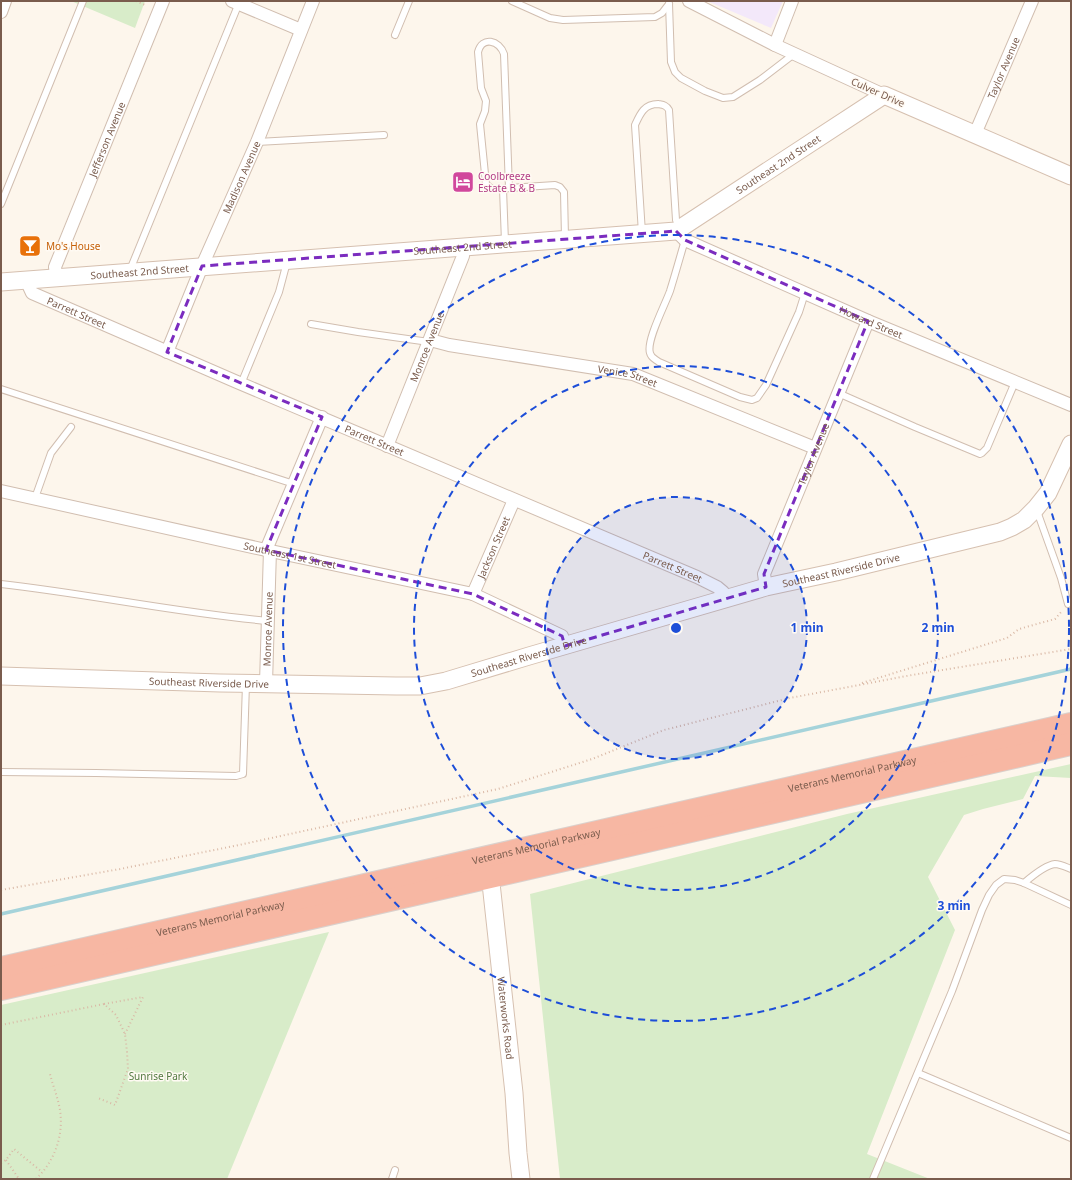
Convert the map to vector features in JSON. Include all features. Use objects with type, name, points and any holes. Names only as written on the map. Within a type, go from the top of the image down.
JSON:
[{"type":"highway","name":"Veterans Memorial Parkway","points":[[1,989],[1071,724]]},
{"type":"highway","name":"Veterans Memorial Parkway","points":[[1,968],[490,867],[1071,744]]},
{"type":"street","points":[[1,12],[5,1]]},
{"type":"street","name":"Jefferson Avenue","points":[[56,277],[55,267],[163,1]]},
{"type":"street","name":"Madison Avenue","points":[[167,352],[202,266],[257,142],[313,1]]},
{"type":"street","name":"Culver Drive","points":[[689,1],[794,54],[884,95],[1071,176]]},
{"type":"street","points":[[775,45],[792,1]]},
{"type":"street","name":"Taylor Avenue","points":[[975,134],[1032,1]]},
{"type":"street","points":[[237,2],[301,30]]},
{"type":"street","name":"Southeast 2nd Street","points":[[1,282],[642,233],[680,233],[884,95]]},
{"type":"street","name":"Howard Street","points":[[680,233],[868,321],[1071,405]]},
{"type":"street","name":"Monroe Avenue","points":[[387,446],[463,256],[462,247]]},
{"type":"street","name":"Parrett Street","points":[[26,280],[32,293],[241,384],[697,577],[717,587],[723,592],[725,599]]},
{"type":"street","name":"Taylor Avenue","points":[[766,587],[764,574],[868,321]]},
{"type":"street","name":"Venice Street","points":[[430,341],[633,374],[816,448]]},
{"type":"street","name":"Monroe Avenue","points":[[266,683],[268,550],[322,418]]},
{"type":"street","name":"Southeast Riverside Drive","points":[[1,676],[420,686],[446,681],[766,587],[836,572],[1000,532],[1024,520],[1036,508],[1048,493],[1071,444]]},
{"type":"street","name":"Southeast 1st Street","points":[[1,491],[473,594],[562,636],[565,646]]},
{"type":"street","name":"Jackson Street","points":[[473,594],[514,500]]},
{"type":"street","name":"Waterworks Road","points":[[490,867],[514,1093],[521,1179]]},
{"type":"lane","points":[[1,204],[83,1]]},
{"type":"lane","points":[[394,35],[409,1]]},
{"type":"lane","points":[[512,1],[550,18],[563,20],[655,16],[662,13],[669,2]]},
{"type":"lane","points":[[130,272],[237,2]]},
{"type":"lane","points":[[669,2],[671,62],[675,72],[681,78],[705,91],[723,98],[733,97],[760,80],[794,54]]},
{"type":"lane","points":[[505,244],[506,188],[504,54],[502,48],[498,44],[493,42],[484,42],[480,46],[478,52],[481,88],[486,101],[485,110],[480,124],[486,184],[492,189],[506,188],[555,185],[560,187],[564,192],[565,239]]},
{"type":"lane","points":[[642,233],[635,125],[646,106],[652,104],[662,105],[666,106],[668,110],[676,220],[680,233],[669,292],[649,346],[650,353],[653,358],[740,397],[752,400],[757,398],[766,385],[806,293]]},
{"type":"lane","points":[[257,142],[384,135]]},
{"type":"lane","points":[[241,384],[279,292],[287,260]]},
{"type":"lane","points":[[311,324],[358,332],[430,341]]},
{"type":"lane","points":[[838,393],[980,454],[987,448],[1016,382]]},
{"type":"lane","points":[[1,389],[294,484]]},
{"type":"lane","points":[[35,498],[51,453],[71,427]]},
{"type":"lane","points":[[1036,508],[1061,578],[1068,604]]},
{"type":"lane","points":[[1,584],[201,613],[268,621]]},
{"type":"lane","points":[[1,772],[96,772],[236,776],[243,774],[246,683]]},
{"type":"lane","points":[[1024,884],[1036,873],[1054,864],[1066,866],[1071,869]]},
{"type":"lane","points":[[874,1179],[952,991],[982,910],[989,895],[996,885],[1004,879],[1015,880],[1071,904]]},
{"type":"lane","points":[[918,1073],[1071,1138]]},
{"type":"lane","points":[[392,1179],[396,1170]]},
{"type":"path","points":[[136,1],[145,5]]},
{"type":"path","points":[[851,686],[1008,638],[1019,629],[1055,619],[1068,604]]},
{"type":"path","points":[[1,890],[120,869],[498,789],[592,760],[664,730],[790,698],[912,674],[1071,650]]},
{"type":"path","points":[[1,1025],[143,997],[125,1034]]},
{"type":"path","points":[[98,1098],[115,1105],[128,1069],[125,1034],[116,1015],[104,1004]]},
{"type":"path","points":[[36,1179],[55,1152],[60,1136],[60,1111],[50,1074]]},
{"type":"path","points":[[1,1163],[6,1160],[14,1149],[42,1172]]},
{"type":"path","points":[[6,1160],[19,1179]]},
{"type":"highlighted area","points":[[676,231],[685,240],[868,321],[764,574],[766,587],[565,646],[562,636],[473,594],[266,550],[322,417],[167,352],[202,266]]},
{"type":"shaded area","points":[[707,1],[783,1],[771,28]]},
{"type":"green space","points":[[71,1],[145,1],[135,28]]},
{"type":"green space","points":[[1071,764],[1071,778],[1035,776],[1023,799],[964,815],[928,877],[955,930],[867,1154],[930,1179],[560,1179],[530,894],[847,814]]},
{"type":"green space","name":"Sunrise Park","points":[[329,932],[227,1179],[1,1179],[1,1005]]},
{"type":"waterway","points":[[1,914],[1071,669]]},
{"type":"place","name":"Coolbreeze Estate B & B","points":[[463,182]]},
{"type":"place","name":"Mo's House","points":[[30,246]]}]
